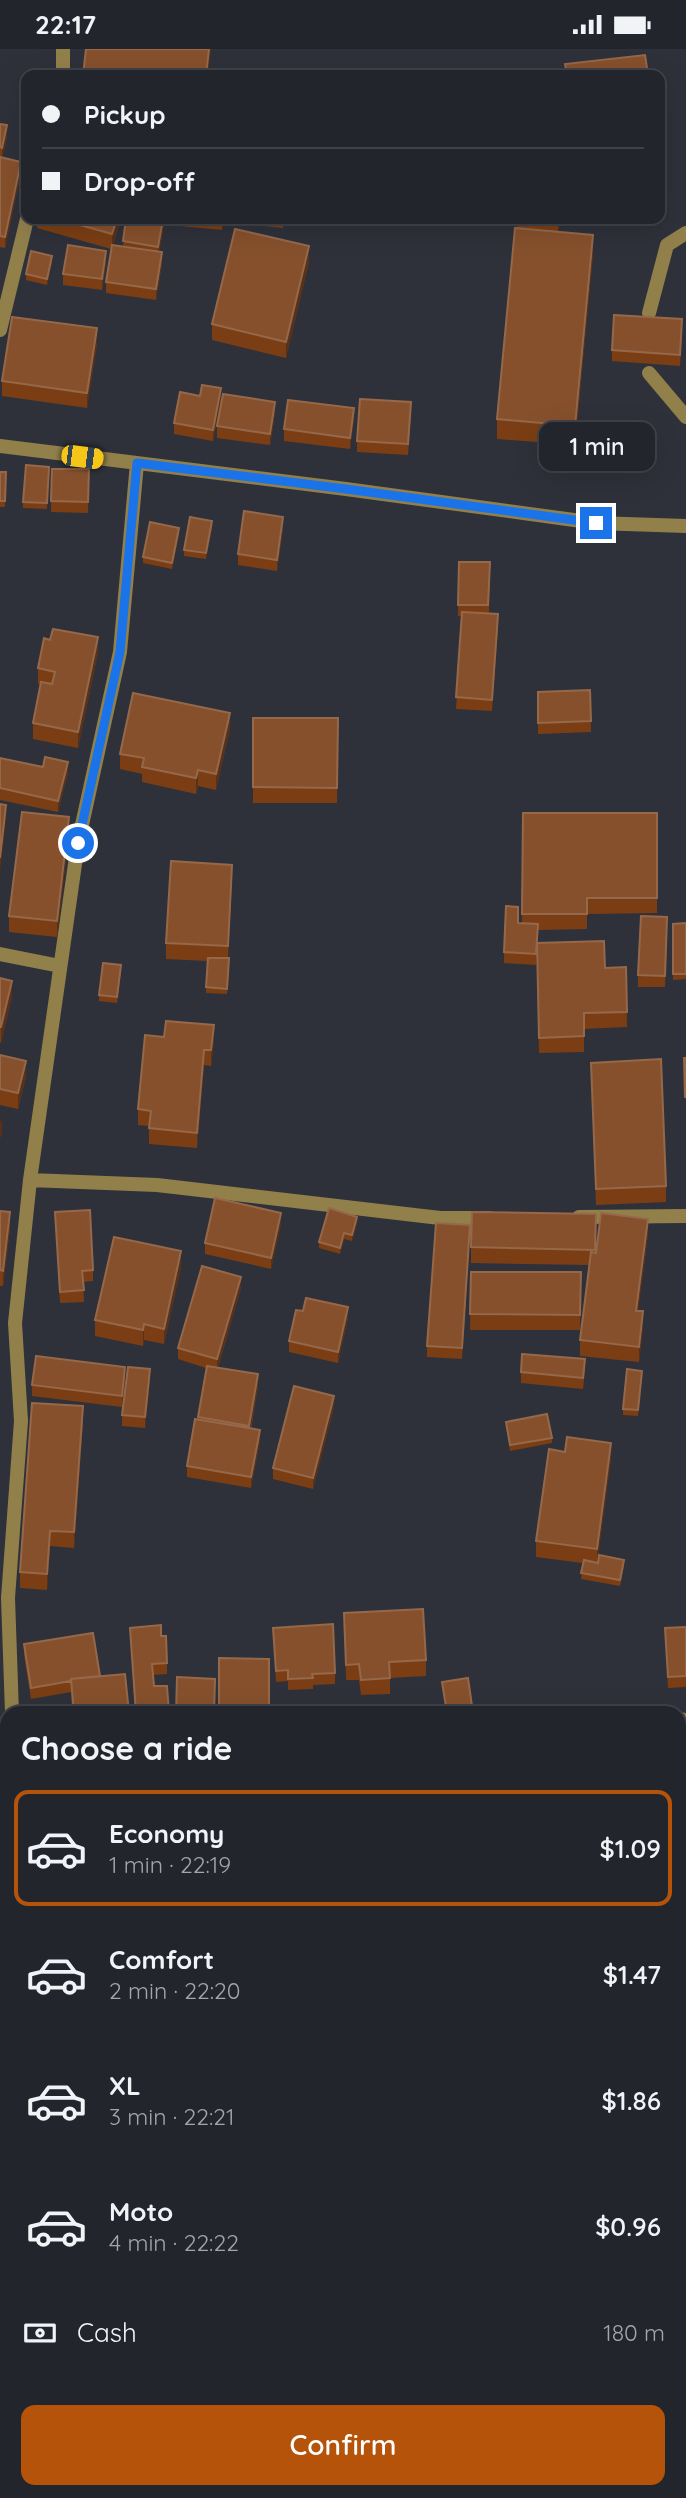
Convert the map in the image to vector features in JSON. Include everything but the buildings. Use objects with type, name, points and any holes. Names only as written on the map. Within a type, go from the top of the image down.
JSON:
[{"type":"street","points":[[63,49],[63,70]]},
{"type":"street","points":[[0,330],[26,224]]},
{"type":"street","points":[[649,313],[667,245],[686,233]]},
{"type":"street","points":[[649,373],[686,417]]},
{"type":"street","points":[[0,446],[596,523],[686,526]]},
{"type":"street","points":[[12,1706],[8,1598],[21,1421],[7,1324],[78,843],[120,652],[137,463]]},
{"type":"street","points":[[0,954],[61,966]]},
{"type":"street","points":[[30,1180],[158,1185],[440,1218],[509,1218]]},
{"type":"street","points":[[563,1217],[686,1216]]},
{"type":"route","points":[[78,843],[120,652],[137,463],[596,523]]}]
